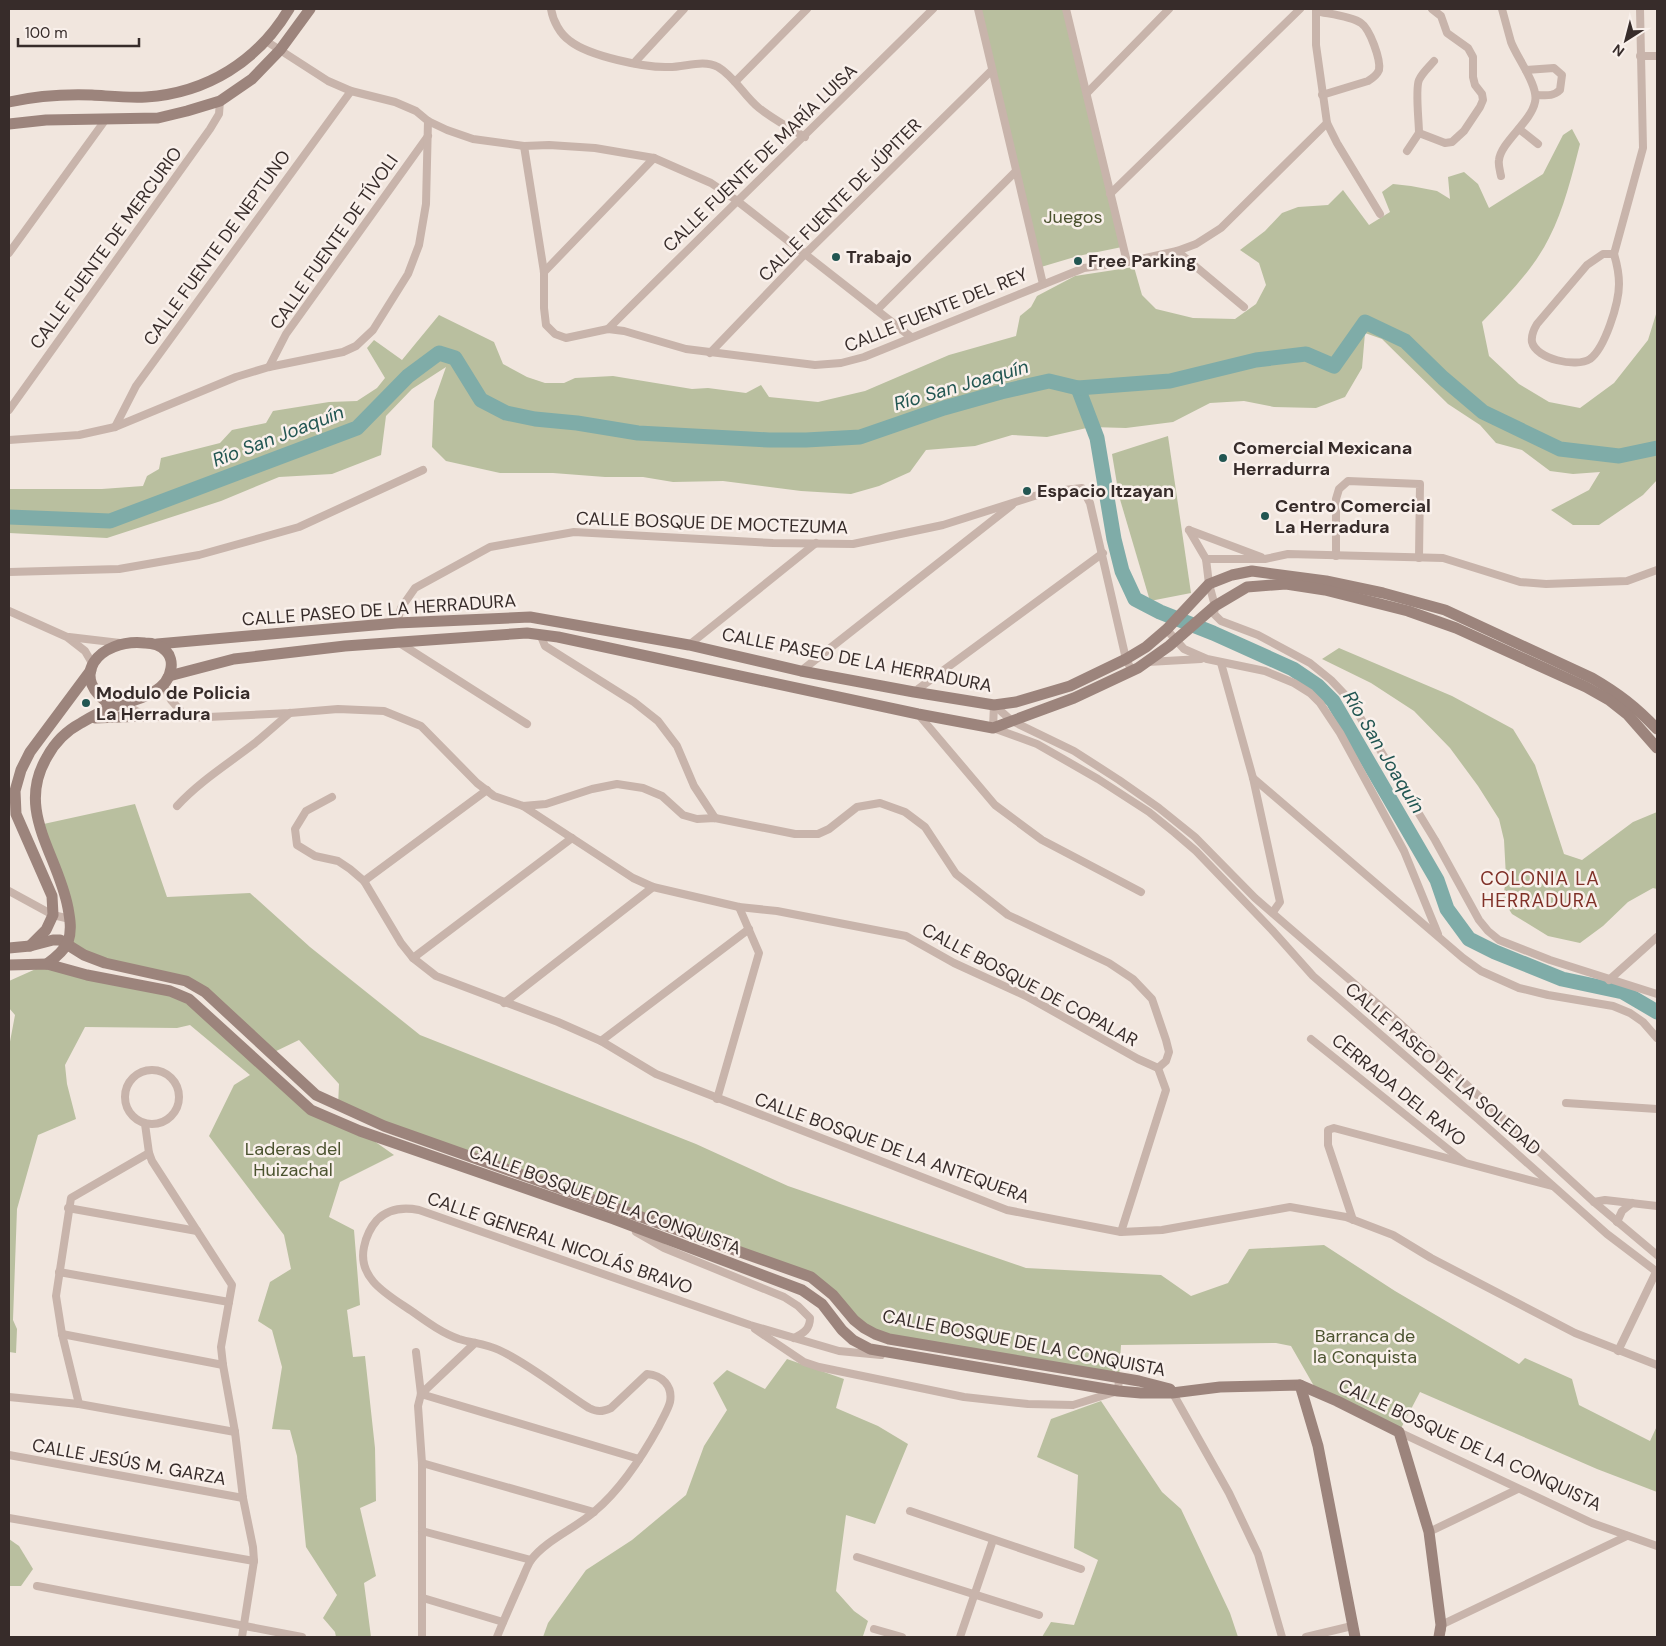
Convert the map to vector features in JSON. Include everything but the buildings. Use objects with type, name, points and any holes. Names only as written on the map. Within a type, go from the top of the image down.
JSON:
[{"type":"main road","points":[[21,122],[12,111],[14,101],[52,95],[146,97],[179,92],[218,78],[236,68],[266,41],[289,9]]},
{"type":"main road","points":[[9,124],[21,122],[158,118],[220,101],[252,80],[280,50],[310,9]]},
{"type":"main road","name":"CALLE PASEO DE LA HERRADURA","points":[[157,644],[397,623],[530,617],[688,646],[801,671],[994,705],[1016,702],[1070,686],[1126,659],[1146,647],[1167,629],[1209,584],[1232,575],[1252,571],[1326,581],[1383,593],[1445,610],[1583,674],[1614,691],[1634,705],[1657,729]]},
{"type":"main road","points":[[994,728],[1074,698],[1132,671],[1176,640],[1215,606],[1247,587],[1286,584],[1324,590],[1408,611],[1456,628],[1586,687],[1609,700],[1628,715],[1657,748]]},
{"type":"main road","points":[[345,646],[397,623]]},
{"type":"main road","name":"CALLE PASEO DE LA HERRADURA","points":[[166,680],[234,659],[397,641],[527,633],[540,634],[918,714],[994,728]]},
{"type":"main road","points":[[30,946],[46,930],[53,915],[52,896],[16,814],[15,791],[21,770],[30,752],[96,658],[107,649],[124,643],[157,644],[170,657],[171,663],[166,680],[142,698],[89,719],[62,736],[47,757],[36,780],[34,798],[39,825],[65,893],[70,920],[67,943],[47,964]]},
{"type":"main road","points":[[91,667],[92,686],[96,693],[102,699],[119,706]]},
{"type":"main road","points":[[963,722],[972,716],[975,702]]},
{"type":"main road","points":[[60,711],[75,727]]},
{"type":"main road","points":[[89,719],[145,716]]},
{"type":"main road","points":[[9,948],[30,946],[53,940],[67,943]]},
{"type":"main road","name":"CALLE BOSQUE DE LA CONQUISTA","points":[[67,943],[84,954],[105,963],[186,981],[205,992],[316,1095],[338,1106],[384,1126],[811,1277],[833,1295],[854,1320],[875,1334],[889,1339],[1119,1378],[1173,1391]]},
{"type":"main road","points":[[76,972],[84,954]]},
{"type":"main road","name":"CALLE BOSQUE DE LA CONQUISTA","points":[[9,965],[47,964],[76,972],[170,991],[189,999],[311,1110],[360,1131],[614,1219],[802,1290],[822,1304],[842,1330],[853,1340],[870,1349],[1032,1378],[1140,1393],[1220,1387],[1300,1385],[1400,1432]]},
{"type":"main road","points":[[1032,1378],[1035,1363]]},
{"type":"main road","points":[[1300,1385],[1318,1446],[1354,1631]]},
{"type":"main road","points":[[1400,1432],[1429,1532],[1441,1625],[1439,1637]]},
{"type":"street","points":[[634,63],[684,9]]},
{"type":"street","points":[[735,82],[807,9]]},
{"type":"street","name":"CALLE FUENTE DE MARÍA LUISA","points":[[608,329],[736,200],[933,9]]},
{"type":"street","points":[[978,9],[1043,284]]},
{"type":"street","points":[[1066,9],[1127,262]]},
{"type":"street","points":[[1086,93],[1169,9]]},
{"type":"street","points":[[1110,194],[1300,9]]},
{"type":"street","points":[[1419,133],[1445,143],[1452,142],[1464,131],[1483,100],[1482,94],[1475,85],[1473,57],[1468,48],[1447,33],[1441,16],[1432,9]]},
{"type":"street","points":[[1501,176],[1498,163],[1500,154],[1532,111],[1536,95],[1512,42],[1502,9]]},
{"type":"street","points":[[1614,254],[1603,254],[1587,265],[1537,324],[1533,332],[1532,342],[1537,350],[1545,356],[1566,362],[1578,363],[1589,359],[1598,351],[1617,300],[1619,285],[1618,266],[1614,254],[1643,148],[1640,9]]},
{"type":"street","points":[[553,10],[559,31],[570,41],[582,48],[634,63],[671,67],[698,63],[717,67],[735,82],[759,108],[804,136]]},
{"type":"street","points":[[1322,95],[1368,81],[1378,71],[1379,64],[1367,28],[1361,23],[1316,10],[1316,44],[1322,95],[1327,123],[1380,214]]},
{"type":"street","points":[[266,41],[328,81],[350,91],[395,102],[416,111],[447,130],[473,139],[524,146],[595,148],[654,158],[711,183],[736,200],[911,337]]},
{"type":"street","points":[[1640,56],[1657,56]]},
{"type":"street","points":[[1407,151],[1419,133],[1418,81],[1434,61]]},
{"type":"street","points":[[1526,70],[1554,68],[1562,75],[1560,90],[1557,93],[1554,95],[1536,95]]},
{"type":"street","name":"CALLE FUENTE DE JÚPITER","points":[[710,353],[805,254],[992,70]]},
{"type":"street","name":"CALLE FUENTE DE NEPTUNO","points":[[115,427],[136,386],[350,91]]},
{"type":"street","name":"CALLE FUENTE DE MERCURIO","points":[[9,410],[210,129],[219,114],[220,101]]},
{"type":"street","points":[[9,253],[106,119]]},
{"type":"street","points":[[9,440],[79,435],[115,427],[236,377],[269,367],[343,352],[356,346],[373,330],[408,274],[419,246],[426,204],[428,120]]},
{"type":"street","name":"CALLE FUENTE DEL REY","points":[[524,146],[544,272],[546,324],[555,334],[566,338],[608,329],[624,331],[686,349],[815,365],[841,363],[864,357],[1084,268],[1127,262],[1178,251],[1196,244],[1221,228],[1327,123]]},
{"type":"street","points":[[1519,129],[1538,144]]},
{"type":"street","name":"CALLE FUENTE DE TÍVOLI","points":[[269,367],[286,334],[428,136]]},
{"type":"street","points":[[544,272],[654,158]]},
{"type":"street","points":[[877,310],[1016,171]]},
{"type":"street","points":[[1178,251],[1244,307]]},
{"type":"street","points":[[9,572],[119,569],[199,555],[299,527],[423,470]]},
{"type":"street","points":[[1336,556],[1336,499],[1339,489],[1348,481],[1420,484],[1419,558]]},
{"type":"street","name":"CALLE BOSQUE DE MOCTEZUMA","points":[[397,623],[401,608],[415,588],[490,548],[574,532],[774,543],[853,544],[943,525],[1047,492],[1082,488],[1090,503],[1103,553]]},
{"type":"street","points":[[801,671],[1016,502]]},
{"type":"street","points":[[1265,559],[1189,530],[1206,559],[1209,584],[1215,606],[1214,614],[1220,621],[1258,635],[1310,663],[1331,680],[1349,700],[1434,840],[1478,920],[1499,940],[1550,960],[1657,994]]},
{"type":"street","points":[[688,646],[816,543]]},
{"type":"street","points":[[914,692],[1103,553],[1126,659],[1132,671]]},
{"type":"street","points":[[1206,559],[1265,559],[1288,554],[1443,558],[1520,582],[1546,584],[1627,581],[1657,570]]},
{"type":"street","points":[[1254,586],[1252,571],[1265,559]]},
{"type":"street","points":[[9,611],[67,637],[85,650],[91,667]]},
{"type":"street","points":[[1167,629],[1184,649],[1207,659]]},
{"type":"street","points":[[540,634],[545,646],[634,702],[658,721],[677,746],[694,786],[715,818]]},
{"type":"street","points":[[67,637],[124,643]]},
{"type":"street","points":[[397,641],[527,724]]},
{"type":"street","points":[[1146,662],[1207,659],[1265,671],[1294,683],[1310,693],[1320,703],[1340,733],[1404,851],[1438,936]]},
{"type":"street","points":[[1222,662],[1253,778],[1280,902],[1273,912]]},
{"type":"street","points":[[166,680],[171,700],[187,718]]},
{"type":"street","points":[[994,705],[994,728]]},
{"type":"street","name":"CALLE PASEO DE LA SOLEDAD","points":[[994,705],[1012,721],[1074,751],[1160,808],[1194,837],[1255,898],[1394,1018],[1594,1202],[1657,1255]]},
{"type":"street","points":[[119,706],[145,716],[187,718],[338,709],[384,711],[421,726],[477,782],[494,796],[523,806],[546,804],[592,789],[617,784],[643,788],[662,796],[683,815],[697,819],[715,818],[795,834],[818,834],[857,807],[880,804],[905,812],[924,827],[956,874],[1008,915],[1109,963],[1133,978],[1152,999],[1166,1040],[1168,1052],[1166,1061],[1158,1068],[1166,1090],[1121,1232]]},
{"type":"street","points":[[177,806],[189,793],[255,743],[290,713]]},
{"type":"street","points":[[918,714],[995,805],[1042,840],[1141,892]]},
{"type":"street","name":"CALLE PASEO DE LA SOLEDAD","points":[[994,728],[1038,744],[1098,779],[1148,812],[1196,851],[1272,930],[1313,976],[1607,1234],[1657,1271]]},
{"type":"street","points":[[1253,778],[1463,958],[1481,971],[1519,988],[1613,1006],[1630,1013],[1643,1022],[1657,1038]]},
{"type":"street","points":[[332,797],[306,811],[295,828],[297,845],[315,856],[338,862],[350,868],[364,881],[487,790]]},
{"type":"street","name":"CALLE BOSQUE DE COPALAR","points":[[523,806],[633,878],[653,887],[739,907],[778,911],[906,936],[954,963],[1026,996],[1138,1059],[1158,1068]]},
{"type":"street","points":[[413,958],[572,838]]},
{"type":"street","points":[[1221,878],[1227,870]]},
{"type":"street","name":"CALLE BOSQUE DE LA ANTEQUERA","points":[[364,881],[401,943],[413,958],[436,976],[558,1022],[601,1041],[656,1074],[717,1099],[1007,1210],[1121,1232],[1162,1230],[1290,1207],[1346,1217],[1393,1236],[1575,1334],[1657,1365]]},
{"type":"street","points":[[504,1003],[653,887]]},
{"type":"street","points":[[9,891],[53,915],[70,920]]},
{"type":"street","points":[[1408,910],[1423,909],[1426,903]]},
{"type":"street","points":[[717,1099],[759,953],[739,907]]},
{"type":"street","points":[[601,1041],[749,929]]},
{"type":"street","points":[[1610,980],[1657,937]]},
{"type":"street","name":"CERRADA DEL RAYO","points":[[1311,1040],[1468,1165]]},
{"type":"street","points":[[150,1070],[166,1074],[171,1079],[176,1085],[179,1100],[174,1114],[161,1123],[146,1124],[132,1116],[125,1102],[125,1095],[126,1087],[136,1075],[150,1070]]},
{"type":"street","points":[[1566,1103],[1657,1109]]},
{"type":"street","points":[[146,1124],[149,1153],[152,1161],[232,1284],[222,1346],[223,1365],[254,1561],[242,1637]]},
{"type":"street","points":[[1353,1220],[1328,1145],[1328,1130],[1334,1128],[1468,1165],[1554,1186]]},
{"type":"street","points":[[79,1404],[62,1334],[56,1296],[68,1208],[71,1198],[149,1153]]},
{"type":"street","points":[[1594,1202],[1605,1200],[1657,1206]]},
{"type":"street","points":[[1617,1222],[1622,1211],[1632,1203]]},
{"type":"street","name":"CALLE GENERAL NICOLÁS BRAVO","points":[[614,1219],[664,1248],[784,1297],[798,1306],[810,1318],[808,1329],[803,1334],[794,1338],[750,1325],[419,1210],[404,1207],[379,1218],[372,1227],[366,1238],[363,1266],[370,1279],[380,1289],[442,1331],[459,1339],[498,1349],[588,1408],[596,1411],[604,1411],[611,1408],[647,1374],[655,1374],[667,1384],[670,1391],[670,1402],[640,1459]]},
{"type":"street","points":[[68,1208],[197,1231]]},
{"type":"street","points":[[1618,1350],[1657,1271]]},
{"type":"street","points":[[59,1272],[229,1302]]},
{"type":"street","name":"CALLE GENERAL NICOLÁS BRAVO","points":[[750,1325],[804,1362],[819,1367],[964,1396],[1028,1404],[1073,1405],[1118,1391]]},
{"type":"street","points":[[62,1334],[223,1365]]},
{"type":"street","points":[[794,1338],[838,1351],[871,1355],[906,1356]]},
{"type":"street","points":[[421,1394],[475,1343]]},
{"type":"street","points":[[416,1352],[421,1394],[418,1406],[422,1463],[422,1637]]},
{"type":"street","points":[[1118,1391],[1119,1378]]},
{"type":"street","points":[[1173,1391],[1228,1493],[1258,1554],[1282,1637]]},
{"type":"street","points":[[421,1394],[640,1459],[612,1495],[594,1512],[544,1547],[531,1560],[498,1637]]},
{"type":"street","points":[[9,1397],[79,1404],[235,1432]]},
{"type":"street","name":"CALLE BOSQUE DE LA CONQUISTA","points":[[1400,1432],[1592,1523],[1657,1546]]},
{"type":"street","name":"CALLE JESÚS M. GARZA","points":[[9,1455],[244,1498]]},
{"type":"street","points":[[422,1463],[594,1512]]},
{"type":"street","points":[[1429,1532],[1518,1489]]},
{"type":"street","points":[[910,1511],[1081,1569]]},
{"type":"street","points":[[9,1518],[254,1561]]},
{"type":"street","points":[[422,1531],[531,1560]]},
{"type":"street","points":[[1444,1637],[1441,1625],[1627,1536]]},
{"type":"street","points":[[960,1637],[993,1540]]},
{"type":"street","points":[[857,1557],[1039,1615]]},
{"type":"street","points":[[37,1586],[302,1637]]},
{"type":"street","points":[[422,1598],[504,1622]]},
{"type":"street","points":[[874,1629],[902,1637]]},
{"type":"street","points":[[1306,1637],[1354,1631]]},
{"type":"green space","name":"Juegos","points":[[980,9],[1065,9],[1122,247],[1078,256],[1041,267]]},
{"type":"green space","points":[[1572,129],[1580,144],[1567,192],[1554,227],[1543,250],[1527,272],[1482,322],[1489,356],[1519,384],[1549,402],[1580,408],[1614,383],[1648,340],[1657,311],[1657,480],[1643,495],[1599,525],[1573,525],[1551,510],[1589,490],[1600,472],[1573,474],[1550,471],[1522,450],[1496,443],[1480,425],[1448,404],[1382,339],[1365,333],[1362,368],[1345,397],[1316,408],[1274,407],[1244,401],[1210,403],[1173,422],[1126,428],[1091,427],[1047,437],[1012,435],[975,446],[926,450],[910,472],[879,486],[851,494],[801,491],[723,481],[673,482],[643,477],[500,473],[446,461],[432,447],[434,401],[446,367],[412,389],[386,416],[381,455],[332,474],[279,477],[221,501],[107,538],[9,533],[9,489],[102,489],[143,486],[147,476],[159,469],[161,458],[220,443],[232,430],[266,423],[273,411],[329,402],[357,401],[377,388],[385,378],[367,348],[374,340],[402,360],[439,315],[494,342],[503,364],[527,377],[545,383],[564,383],[575,378],[613,376],[692,389],[708,388],[746,393],[761,385],[769,397],[818,402],[865,391],[949,355],[1016,336],[1020,316],[1031,307],[1037,296],[1075,276],[1134,267],[1142,295],[1156,309],[1193,318],[1235,319],[1256,304],[1266,285],[1259,263],[1240,250],[1265,231],[1282,213],[1298,207],[1328,205],[1343,190],[1369,225],[1390,212],[1382,192],[1393,184],[1437,191],[1450,199],[1448,177],[1464,172],[1478,184],[1489,208],[1543,174],[1563,135]]},
{"type":"green space","points":[[1168,436],[1191,593],[1150,601],[1119,496],[1112,454]]},
{"type":"green space","points":[[1339,648],[1452,696],[1513,729],[1535,765],[1564,854],[1582,860],[1633,822],[1657,812],[1657,889],[1653,888],[1628,902],[1603,926],[1580,943],[1548,936],[1512,914],[1503,900],[1506,877],[1504,840],[1499,819],[1478,786],[1450,748],[1414,711],[1371,683],[1322,659]]},
{"type":"green space","name":"Barranca de la Conquista","points":[[135,804],[167,897],[250,893],[310,947],[420,1035],[696,1144],[788,1186],[1026,1268],[1161,1275],[1191,1296],[1228,1283],[1249,1249],[1324,1245],[1395,1291],[1519,1364],[1525,1358],[1572,1379],[1579,1405],[1650,1441],[1657,1426],[1657,1492],[1597,1469],[1420,1392],[1399,1432],[1318,1393],[1291,1346],[1276,1343],[1121,1345],[1119,1378],[875,1334],[811,1277],[338,1106],[339,1084],[299,1040],[270,1054],[186,981],[105,963],[67,943],[72,933],[39,825]]},
{"type":"green space","name":"Laderas del Huizachal","points":[[47,964],[189,999],[311,1110],[360,1131],[394,1155],[340,1182],[329,1217],[354,1230],[360,1305],[347,1310],[353,1357],[365,1356],[375,1448],[376,1501],[360,1508],[376,1576],[364,1583],[371,1637],[336,1637],[335,1632],[323,1618],[337,1595],[306,1547],[297,1456],[290,1430],[272,1429],[282,1367],[272,1330],[258,1321],[270,1282],[291,1269],[284,1235],[209,1136],[234,1085],[250,1075],[190,1025],[177,1028],[85,1027],[65,1065],[67,1084],[76,1119],[38,1135],[17,1209],[13,1320],[17,1329],[16,1353],[9,1352],[9,1047],[15,1015],[9,1008],[9,981]]},
{"type":"green space","points":[[787,1359],[844,1379],[836,1408],[878,1426],[908,1444],[875,1524],[846,1515],[836,1591],[854,1611],[868,1621],[863,1636],[867,1637],[543,1637],[548,1623],[586,1570],[632,1540],[686,1495],[704,1446],[727,1410],[713,1383],[727,1370],[765,1389]]},
{"type":"green space","points":[[1101,1401],[1162,1492],[1181,1509],[1230,1613],[1238,1637],[1042,1637],[1051,1622],[1074,1625],[1098,1560],[1074,1548],[1078,1475],[1037,1457],[1051,1419]]},
{"type":"green space","points":[[9,1539],[19,1546],[33,1569],[21,1586],[9,1586]]},
{"type":"waterway","name":"Río San Joaquín","points":[[9,517],[110,521],[357,428],[408,376],[439,353],[455,358],[481,400],[506,413],[535,419],[577,423],[638,433],[769,440],[806,440],[860,437],[944,408],[1049,381],[1078,388],[1170,381],[1256,360],[1306,354],[1334,366],[1365,322],[1405,341],[1443,378],[1483,412],[1560,449],[1619,456],[1657,448]]},
{"type":"waterway","name":"Río San Joaquín","points":[[1078,388],[1097,438],[1114,539],[1122,571],[1135,599],[1160,612],[1213,633],[1293,669],[1318,686],[1333,701],[1437,880],[1447,909],[1469,939],[1495,952],[1562,979],[1623,992],[1657,1012]]},
{"type":"place","name":"Trabajo","points":[[836,257]]},
{"type":"place","name":"Free Parking","points":[[1078,261]]},
{"type":"place","name":"Comercial Mexicana Herradurra","points":[[1223,458]]},
{"type":"place","name":"Espacio Itzayan","points":[[1027,491]]},
{"type":"place","name":"Centro Comercial La Herradura","points":[[1265,516]]},
{"type":"place","name":"Modulo de Policia La Herradura","points":[[86,703]]},
{"type":"district","name":"COLONIA LA HERRADURA","points":[[1540,889]]}]
